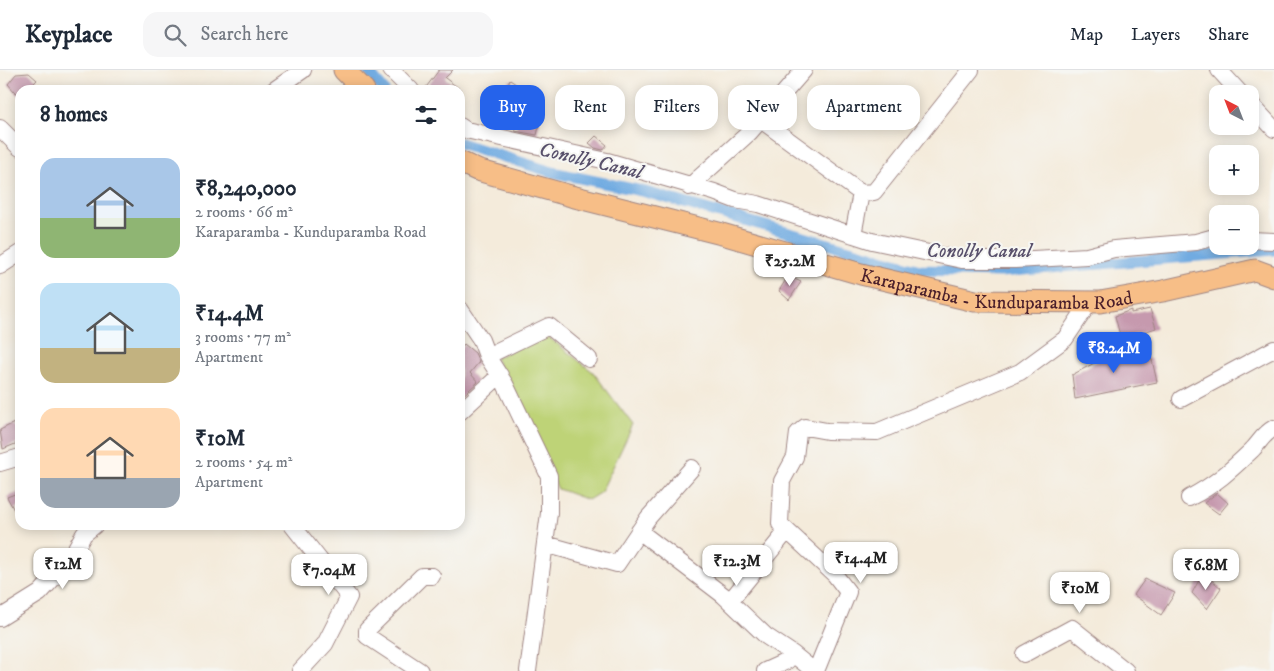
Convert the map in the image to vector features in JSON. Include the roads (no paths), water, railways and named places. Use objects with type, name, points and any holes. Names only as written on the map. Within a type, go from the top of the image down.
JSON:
[{"type":"main road","points":[[344,70],[359,85]]},
{"type":"main road","name":"Karaparamba - Kunduparamba Road","points":[[465,164],[477,170],[722,234],[860,274],[975,301],[1042,300],[1090,302],[1163,291],[1256,270],[1274,278]]},
{"type":"street","points":[[291,85],[303,70]]},
{"type":"street","points":[[391,70],[406,85]]},
{"type":"street","points":[[791,85],[804,70]]},
{"type":"street","points":[[775,130],[861,192],[874,192],[971,70]]},
{"type":"street","points":[[1219,70],[1233,85]]},
{"type":"street","points":[[1259,113],[1274,129]]},
{"type":"street","points":[[0,128],[15,143]]},
{"type":"street","points":[[465,129],[607,161],[714,192],[735,200],[758,204],[853,235],[901,248],[962,260],[1015,260],[1087,256],[1114,249],[1196,242],[1209,238]]},
{"type":"street","points":[[689,186],[752,130]]},
{"type":"street","points":[[853,235],[861,192]]},
{"type":"street","points":[[1259,240],[1274,241]]},
{"type":"street","points":[[0,266],[15,256]]},
{"type":"street","points":[[639,531],[730,601],[766,636],[794,654],[814,671],[848,592],[835,575],[780,524],[782,481],[795,457],[798,433],[805,427],[827,431],[877,432],[1020,372],[1065,339],[1090,302]]},
{"type":"street","points":[[465,316],[481,340],[487,356],[500,375],[548,476],[549,513],[528,671]]},
{"type":"street","points":[[487,356],[549,326],[588,359]]},
{"type":"street","points":[[1181,399],[1274,349]]},
{"type":"street","points":[[465,407],[500,375]]},
{"type":"street","points":[[1189,498],[1213,486],[1254,448],[1264,433],[1274,428]]},
{"type":"street","points":[[0,463],[15,458]]},
{"type":"street","points":[[545,544],[617,564],[639,531],[692,468]]},
{"type":"street","points":[[0,618],[40,593],[68,562],[84,534],[89,530]]},
{"type":"street","points":[[296,530],[349,596],[324,644],[300,671]]},
{"type":"street","points":[[730,601],[788,531]]},
{"type":"street","points":[[420,671],[367,636],[367,630],[422,576],[432,576]]},
{"type":"street","points":[[1024,654],[1072,628],[1126,671]]},
{"type":"street","points":[[765,671],[786,661],[794,654]]},
{"type":"waterway","name":"Conolly Canal","points":[[367,70],[380,85]]},
{"type":"waterway","name":"Conolly Canal","points":[[465,145],[552,172],[642,191],[920,270],[1000,272],[1274,250]]}]
